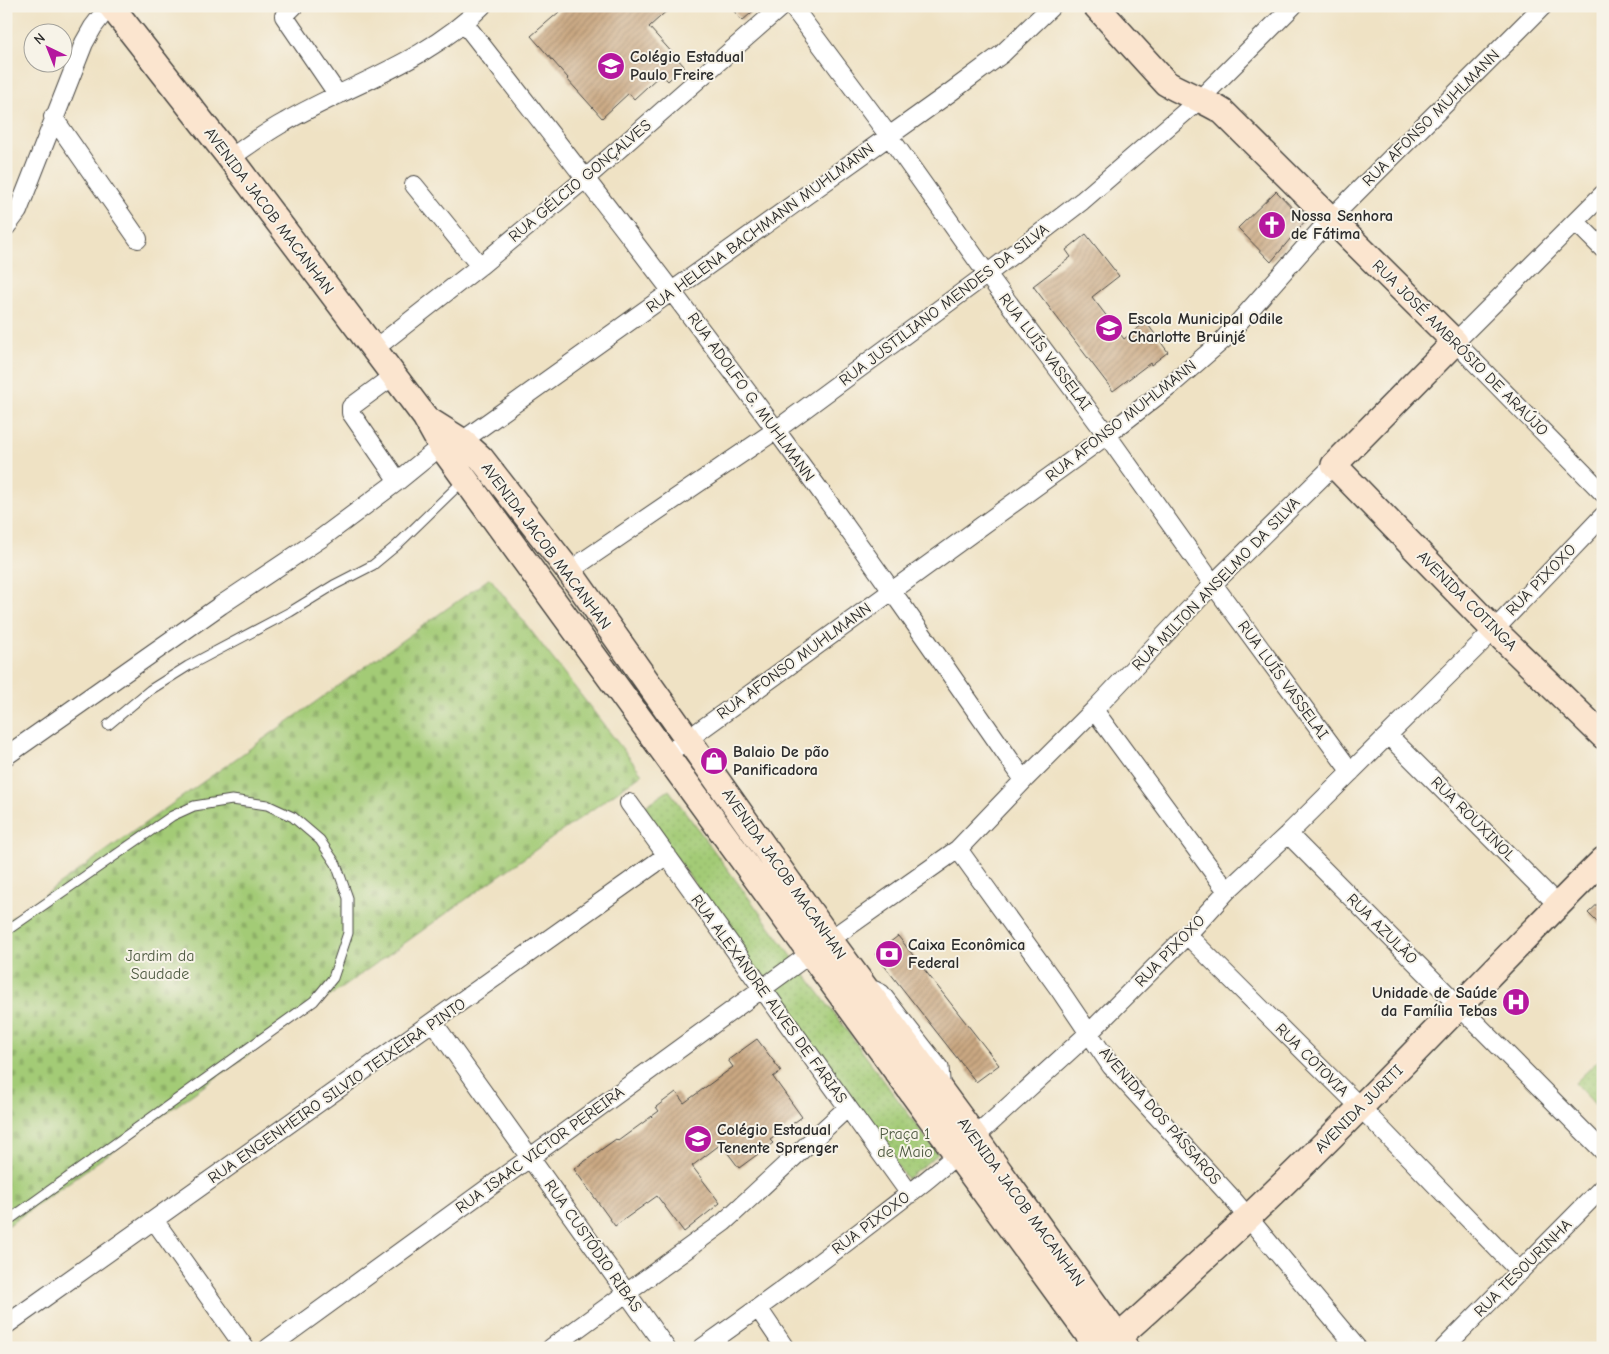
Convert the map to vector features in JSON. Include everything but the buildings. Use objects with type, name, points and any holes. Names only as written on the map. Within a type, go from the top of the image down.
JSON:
[{"type":"main road","name":"AVENIDA JACOB MACANHAN","points":[[110,6],[230,158],[424,417],[451,444],[473,450],[569,571],[688,738],[820,946],[865,988],[939,1088],[966,1145]]},
{"type":"main road","name":"RUA JOSÉ AMBRÓSIO DE ARAÚJO","points":[[1096,6],[1166,83],[1223,112],[1455,342]]},
{"type":"main road","name":"RUA MILTON ANSELMO DA SILVA","points":[[1334,464],[1455,342]]},
{"type":"main road","points":[[451,444],[460,451],[462,475]]},
{"type":"main road","name":"AVENIDA COTINGA","points":[[1334,464],[1494,630],[1603,736]]},
{"type":"main road","name":"AVENIDA JACOB MACANHAN","points":[[462,475],[666,755],[820,946],[1112,1345]]},
{"type":"main road","name":"AVENIDA JURITI","points":[[1112,1345],[1249,1218],[1361,1108],[1459,1005],[1603,860]]},
{"type":"street","points":[[6,227],[18,211],[53,117],[84,43],[93,27],[110,6]]},
{"type":"street","points":[[294,6],[284,16],[338,95]]},
{"type":"street","points":[[230,158],[284,122],[404,64],[464,24],[482,6]]},
{"type":"street","name":"RUA GÉLCIO GONÇALVES","points":[[373,350],[480,266],[586,178],[782,6]]},
{"type":"street","name":"RUA LUÍS VASSELAI","points":[[792,6],[889,136],[987,274],[1107,435],[1213,584],[1351,772]]},
{"type":"street","name":"RUA HELENA BACHMANN MUHLMANN","points":[[6,756],[220,605],[323,537],[398,481],[672,291],[889,136],[1002,54],[1052,6]]},
{"type":"street","name":"RUA JUSTILIANO MENDES DA SILVA","points":[[569,571],[776,430],[987,274],[1082,201],[1199,100],[1293,6]]},
{"type":"street","name":"RUA AFONSO MUHLMANN","points":[[666,755],[1107,435],[1170,386],[1222,340],[1331,218],[1544,6]]},
{"type":"street","name":"RUA ADOLFO G. MUHLMANN","points":[[464,24],[586,178],[776,430],[892,591],[1024,780]]},
{"type":"street","points":[[53,117],[138,239]]},
{"type":"street","points":[[414,185],[480,266]]},
{"type":"street","name":"RUA MILTON ANSELMO DA SILVA","points":[[1455,342],[1603,194]]},
{"type":"street","points":[[1576,222],[1603,249]]},
{"type":"street","name":"RUA JOSÉ AMBRÓSIO DE ARAÚJO","points":[[1455,342],[1603,493]]},
{"type":"street","points":[[393,376],[350,408],[351,413],[398,481]]},
{"type":"street","name":"RUA MILTON ANSELMO DA SILVA","points":[[820,946],[958,850],[1213,584],[1334,464]]},
{"type":"street","name":"RUA PIXOXO","points":[[702,1348],[910,1194],[1089,1033],[1227,892],[1600,525]]},
{"type":"street","points":[[1094,710],[1227,892]]},
{"type":"street","name":"RUA ROUXINOL","points":[[1388,735],[1558,904]]},
{"type":"street","name":"RUA ALEXANDRE ALVES DE FARIAS","points":[[629,803],[910,1194]]},
{"type":"street","name":"RUA AZULÃO","points":[[1288,834],[1603,1151]]},
{"type":"street","name":"AVENIDA DOS PÁSSAROS","points":[[958,850],[1111,1066],[1249,1218],[1357,1348]]},
{"type":"street","name":"RUA ENGENHEIRO SILVIO TEIXEIRA PINTO","points":[[6,1325],[667,855]]},
{"type":"street","name":"RUA COTOVIA","points":[[1187,934],[1361,1108],[1520,1272]]},
{"type":"street","name":"RUA ISAAC VICTOR PEREIRA","points":[[268,1348],[820,946]]},
{"type":"street","name":"RUA CUSTÓDIO RIBAS","points":[[433,1022],[666,1348]]},
{"type":"street","points":[[551,1348],[724,1222],[847,1108]]},
{"type":"street","name":"RUA TESOURINHA","points":[[1444,1348],[1603,1188]]},
{"type":"street","points":[[154,1220],[245,1348]]},
{"type":"street","points":[[758,1308],[785,1348]]},
{"type":"lane","points":[[108,725],[150,690],[188,666],[290,612],[334,585],[373,566],[462,475]]},
{"type":"lane","points":[[6,931],[172,816],[194,806],[232,800],[267,805],[293,817],[320,840],[336,864],[348,898],[348,933],[333,978],[314,1002],[6,1222]]},
{"type":"green space","name":"Jardim da Saudade","points":[[490,578],[642,774],[6,1227],[6,922]]},
{"type":"green space","name":"Praça 1 de Maio","points":[[669,790],[938,1154],[907,1179],[641,809]]},
{"type":"green space","points":[[1603,1056],[1603,1113],[1575,1083]]},
{"type":"place","name":"Colégio Estadual Paulo Freire","points":[[611,66]]},
{"type":"place","name":"Nossa Senhora de Fátima","points":[[1272,225]]},
{"type":"place","name":"Escola Municipal Odile Charlotte Bruinjé","points":[[1109,328]]},
{"type":"place","name":"Balaio De pão Panificadora","points":[[714,761]]},
{"type":"place","name":"Caixa Econômica Federal","points":[[889,954]]},
{"type":"place","name":"Unidade de Saúde da Família Tebas","points":[[1516,1002]]},
{"type":"place","name":"Colégio Estadual Tenente Sprenger","points":[[698,1139]]}]
